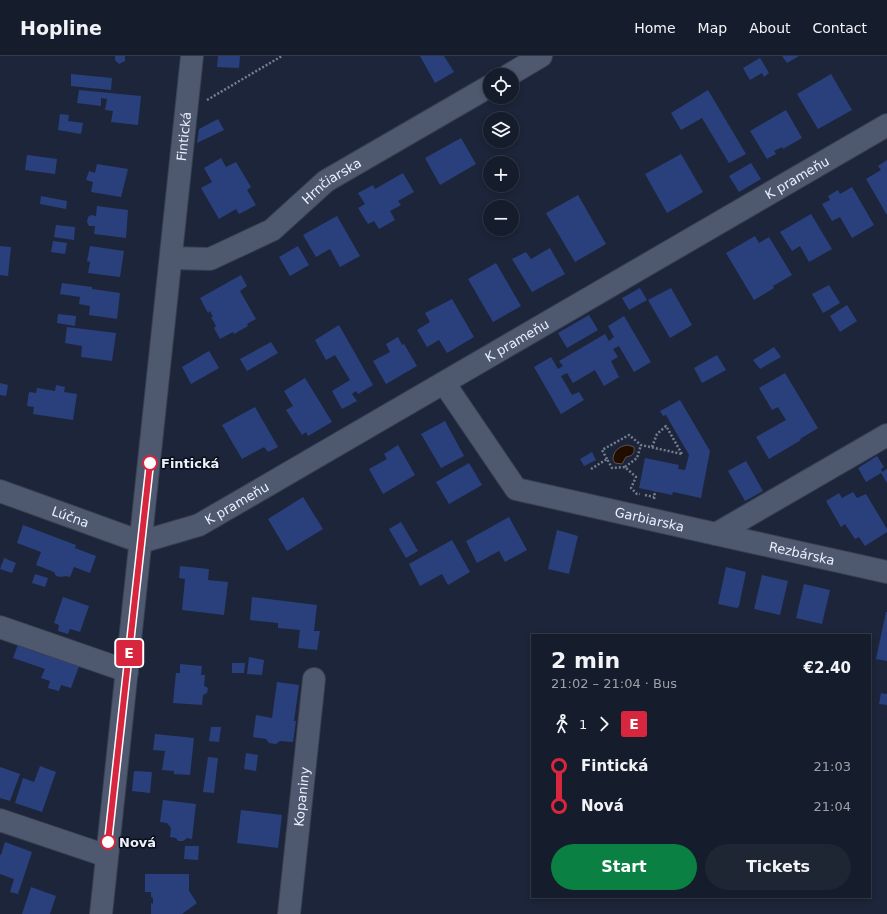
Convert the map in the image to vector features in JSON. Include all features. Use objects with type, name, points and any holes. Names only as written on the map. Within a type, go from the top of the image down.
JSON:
[{"type":"street","name":"Fintická","points":[[101,914],[192,56]]},
{"type":"street","points":[[519,69],[541,56]]},
{"type":"street","name":"Hrnčiarska","points":[[171,258],[210,259],[272,230],[326,181],[483,90]]},
{"type":"street","name":"K prameňu","points":[[141,542],[199,525],[887,126]]},
{"type":"street","name":"Garbiarska","points":[[444,383],[516,489],[716,534]]},
{"type":"street","points":[[716,534],[887,434]]},
{"type":"street","name":"Lúčna","points":[[0,491],[141,542]]},
{"type":"street","name":"Rezbárska","points":[[716,534],[887,572]]},
{"type":"street","points":[[0,627],[127,671]]},
{"type":"street","name":"Kopaniny","points":[[289,914],[314,679]]},
{"type":"street","points":[[0,820],[107,856]]},
{"type":"path","points":[[186,112],[282,56]]},
{"type":"path","points":[[641,444],[637,458],[625,467],[612,468],[602,450],[629,435],[641,444],[652,447],[667,450],[682,454],[666,426],[657,434],[652,447]]},
{"type":"path","points":[[591,469],[607,459]]},
{"type":"path","points":[[625,467],[636,477],[631,488],[637,494],[654,497]]},
{"type":"shaded area","points":[[628,445],[634,447],[633,454],[626,457],[622,464],[615,463],[613,457],[615,452],[622,446]]},
{"type":"building","points":[[115,56],[125,56],[125,61],[119,64],[115,60]]},
{"type":"building","points":[[218,56],[240,56],[239,68],[217,67]]},
{"type":"building","points":[[420,56],[444,56],[454,72],[435,83]]},
{"type":"building","points":[[782,56],[799,56],[787,63]]},
{"type":"building","points":[[760,58],[769,73],[764,77],[762,73],[750,80],[743,68]]},
{"type":"building","points":[[71,74],[112,78],[111,90],[71,86]]},
{"type":"building","points":[[831,74],[852,110],[818,129],[797,94]]},
{"type":"building","points":[[79,90],[141,96],[138,125],[111,122],[113,111],[105,110],[107,99],[101,98],[101,106],[77,103]]},
{"type":"building","points":[[708,90],[746,154],[729,163],[702,118],[681,130],[671,113]]},
{"type":"building","points":[[786,110],[802,138],[783,149],[782,147],[774,151],[776,154],[767,159],[750,131]]},
{"type":"building","points":[[60,114],[69,115],[68,121],[83,123],[81,134],[58,130]]},
{"type":"building","points":[[218,119],[224,130],[197,143],[199,129]]},
{"type":"building","points":[[461,138],[476,164],[440,185],[425,158]]},
{"type":"building","points":[[681,154],[703,192],[667,213],[645,174]]},
{"type":"building","points":[[27,155],[57,159],[55,174],[25,170]]},
{"type":"building","points":[[221,158],[226,167],[236,162],[251,187],[247,190],[256,205],[239,214],[236,209],[219,219],[201,188],[212,182],[204,168]]},
{"type":"building","points":[[887,160],[887,215],[866,179],[881,170],[878,166]]},
{"type":"building","points":[[751,163],[761,179],[739,192],[729,176]]},
{"type":"building","points":[[97,164],[128,169],[121,197],[91,192],[93,182],[86,180],[89,171],[95,173]]},
{"type":"building","points":[[403,173],[414,192],[398,201],[401,205],[390,211],[395,220],[379,229],[374,221],[368,224],[358,208],[365,204],[358,193],[373,185],[375,189]]},
{"type":"building","points":[[852,187],[874,225],[852,238],[840,217],[832,221],[822,204],[830,200],[828,196],[838,190],[840,194]]},
{"type":"building","points":[[578,195],[606,244],[575,262],[546,213]]},
{"type":"building","points":[[41,196],[67,201],[66,209],[40,204]]},
{"type":"building","points":[[97,206],[128,210],[126,238],[94,234],[95,226],[89,226],[87,222],[88,217],[91,215],[96,216]]},
{"type":"building","points":[[811,214],[832,249],[809,262],[800,246],[792,251],[780,232]]},
{"type":"building","points":[[337,216],[360,256],[340,267],[330,249],[316,257],[303,235]]},
{"type":"building","points":[[56,225],[75,227],[74,240],[54,237]]},
{"type":"building","points":[[755,236],[759,243],[769,237],[792,275],[773,286],[774,288],[754,300],[726,253]]},
{"type":"building","points":[[53,241],[67,243],[65,254],[51,252]]},
{"type":"building","points":[[0,246],[11,247],[8,276],[0,275]]},
{"type":"building","points":[[90,246],[124,251],[120,277],[88,273],[90,262],[87,261]]},
{"type":"building","points":[[298,246],[309,265],[290,276],[279,257]]},
{"type":"building","points":[[550,248],[565,274],[532,292],[512,259],[526,252],[531,259]]},
{"type":"building","points":[[496,263],[521,306],[493,322],[468,279]]},
{"type":"building","points":[[241,275],[247,286],[240,291],[256,319],[247,324],[248,326],[234,334],[233,332],[220,339],[214,328],[216,326],[211,317],[213,317],[210,311],[208,313],[200,298]]},
{"type":"building","points":[[62,283],[120,293],[117,319],[89,315],[90,306],[79,304],[80,297],[60,294]]},
{"type":"building","points":[[829,285],[840,303],[823,313],[812,294]]},
{"type":"building","points":[[640,288],[647,300],[629,310],[622,298]]},
{"type":"building","points":[[671,288],[692,325],[670,338],[648,300]]},
{"type":"building","points":[[452,299],[474,337],[447,353],[439,340],[427,347],[417,330],[430,322],[425,313]]},
{"type":"building","points":[[847,305],[857,321],[840,332],[830,316]]},
{"type":"building","points":[[58,314],[76,316],[75,326],[57,323]]},
{"type":"building","points":[[589,315],[598,330],[567,348],[558,333]]},
{"type":"building","points":[[624,316],[651,362],[634,372],[619,346],[613,349],[618,357],[611,361],[619,377],[604,386],[595,370],[573,383],[567,373],[561,376],[572,395],[579,392],[584,400],[561,414],[534,367],[551,357],[558,369],[563,366],[559,361],[605,334],[609,341],[614,337],[608,326]]},
{"type":"building","points":[[339,325],[373,385],[358,394],[356,391],[352,394],[357,401],[342,409],[332,391],[350,380],[335,355],[326,360],[315,340]]},
{"type":"building","points":[[67,327],[116,333],[112,361],[81,357],[82,346],[65,343]]},
{"type":"building","points":[[398,337],[417,366],[386,384],[373,361],[390,352],[386,344]]},
{"type":"building","points":[[271,342],[278,353],[247,371],[240,359]]},
{"type":"building","points":[[774,347],[781,357],[760,369],[753,360]]},
{"type":"building","points":[[209,351],[219,368],[191,384],[182,367]]},
{"type":"building","points":[[717,355],[726,370],[702,383],[694,368]]},
{"type":"building","points":[[785,373],[818,428],[769,459],[756,437],[786,420],[778,407],[772,410],[759,388]]},
{"type":"building","points":[[305,378],[332,422],[308,436],[306,432],[302,435],[286,410],[293,406],[284,391]]},
{"type":"building","points":[[0,383],[8,385],[6,396],[0,395]]},
{"type":"building","points":[[56,385],[65,387],[64,392],[77,394],[73,420],[33,414],[34,407],[27,406],[29,392],[36,393],[37,388],[55,391]]},
{"type":"building","points":[[680,400],[710,451],[701,498],[673,492],[672,495],[639,488],[645,458],[679,465],[678,469],[685,470],[689,455],[666,415],[663,416],[660,411]]},
{"type":"building","points":[[255,407],[278,447],[268,452],[264,447],[242,459],[222,425]]},
{"type":"building","points":[[445,421],[464,456],[441,468],[421,434]]},
{"type":"building","points":[[398,445],[415,475],[383,494],[369,469],[387,459],[384,454]]},
{"type":"building","points":[[592,452],[596,460],[584,466],[580,459]]},
{"type":"building","points":[[877,456],[884,467],[881,469],[882,472],[887,469],[887,483],[881,473],[866,482],[858,468]]},
{"type":"building","points":[[746,461],[763,491],[745,501],[728,471]]},
{"type":"building","points":[[469,463],[482,485],[449,504],[436,482]]},
{"type":"building","points":[[853,492],[857,498],[866,494],[887,529],[887,532],[865,546],[859,537],[855,539],[845,524],[841,527],[826,501],[839,493],[842,498]]},
{"type":"building","points":[[303,497],[323,529],[287,551],[268,519]]},
{"type":"building","points":[[509,517],[527,550],[505,562],[499,551],[477,563],[466,541]]},
{"type":"building","points":[[401,522],[418,551],[406,558],[389,529]]},
{"type":"building","points":[[23,525],[76,545],[75,548],[96,556],[90,573],[74,567],[70,577],[61,577],[56,576],[54,572],[36,565],[41,552],[17,543]]},
{"type":"building","points":[[557,530],[578,536],[569,574],[548,569]]},
{"type":"building","points":[[452,540],[470,572],[448,585],[442,574],[420,586],[409,564]]},
{"type":"building","points":[[4,558],[16,563],[12,573],[0,569]]},
{"type":"building","points":[[180,566],[209,569],[208,580],[228,582],[224,615],[182,610],[185,579],[179,578]]},
{"type":"building","points":[[726,567],[746,572],[739,606],[737,608],[718,604]]},
{"type":"building","points":[[35,574],[48,578],[45,587],[32,583]]},
{"type":"building","points":[[762,575],[788,581],[780,615],[754,609]]},
{"type":"building","points":[[804,584],[830,590],[822,624],[796,618]]},
{"type":"building","points":[[63,597],[89,606],[80,632],[70,629],[68,634],[58,631],[59,625],[54,623]]},
{"type":"building","points":[[252,597],[317,605],[314,631],[320,631],[317,650],[298,648],[300,630],[278,628],[278,623],[250,620]]},
{"type":"building","points":[[887,612],[887,661],[876,659]]},
{"type":"building","points":[[20,639],[81,661],[71,688],[61,685],[59,691],[48,688],[50,681],[41,678],[45,669],[13,658]]},
{"type":"building","points":[[249,657],[264,660],[262,675],[247,674]]},
{"type":"building","points":[[232,663],[245,663],[244,673],[232,673]]},
{"type":"building","points":[[180,664],[202,666],[201,675],[205,675],[204,686],[208,688],[207,693],[203,695],[202,705],[173,703],[176,673],[180,673]]},
{"type":"building","points":[[277,682],[299,685],[294,721],[296,721],[293,742],[280,741],[276,744],[269,743],[266,739],[253,737],[256,715],[272,718]]},
{"type":"building","points":[[881,693],[887,694],[887,705],[879,704]]},
{"type":"building","points":[[211,727],[221,727],[219,742],[209,741]]},
{"type":"building","points":[[155,734],[194,738],[190,775],[174,774],[174,771],[162,770],[165,751],[153,750]]},
{"type":"building","points":[[246,753],[258,755],[256,771],[244,769]]},
{"type":"building","points":[[208,757],[218,758],[214,793],[203,792]]},
{"type":"building","points":[[40,766],[56,772],[42,812],[15,803],[23,778],[34,782]]},
{"type":"building","points":[[0,767],[20,774],[10,801],[0,798]]},
{"type":"building","points":[[134,771],[152,772],[150,793],[132,791]]},
{"type":"building","points":[[163,800],[196,804],[192,839],[187,838],[183,841],[178,841],[176,838],[170,837],[171,828],[167,823],[160,822]]},
{"type":"building","points":[[241,810],[282,815],[278,848],[237,843]]},
{"type":"building","points":[[5,842],[32,852],[18,894],[10,892],[14,879],[0,874],[0,854],[1,855]]},
{"type":"building","points":[[185,846],[199,846],[198,860],[184,859]]},
{"type":"building","points":[[145,874],[189,874],[189,891],[197,903],[182,914],[151,914],[151,903],[153,904],[153,898],[151,897],[151,892],[145,892]]},
{"type":"building","points":[[31,887],[56,896],[50,914],[22,914]]},
{"type":"bus line","name":"E","points":[[108,842],[150,463]]},
{"type":"place","name":"Fintická","points":[[150,463]]},
{"type":"place","name":"Nová","points":[[108,842]]}]
